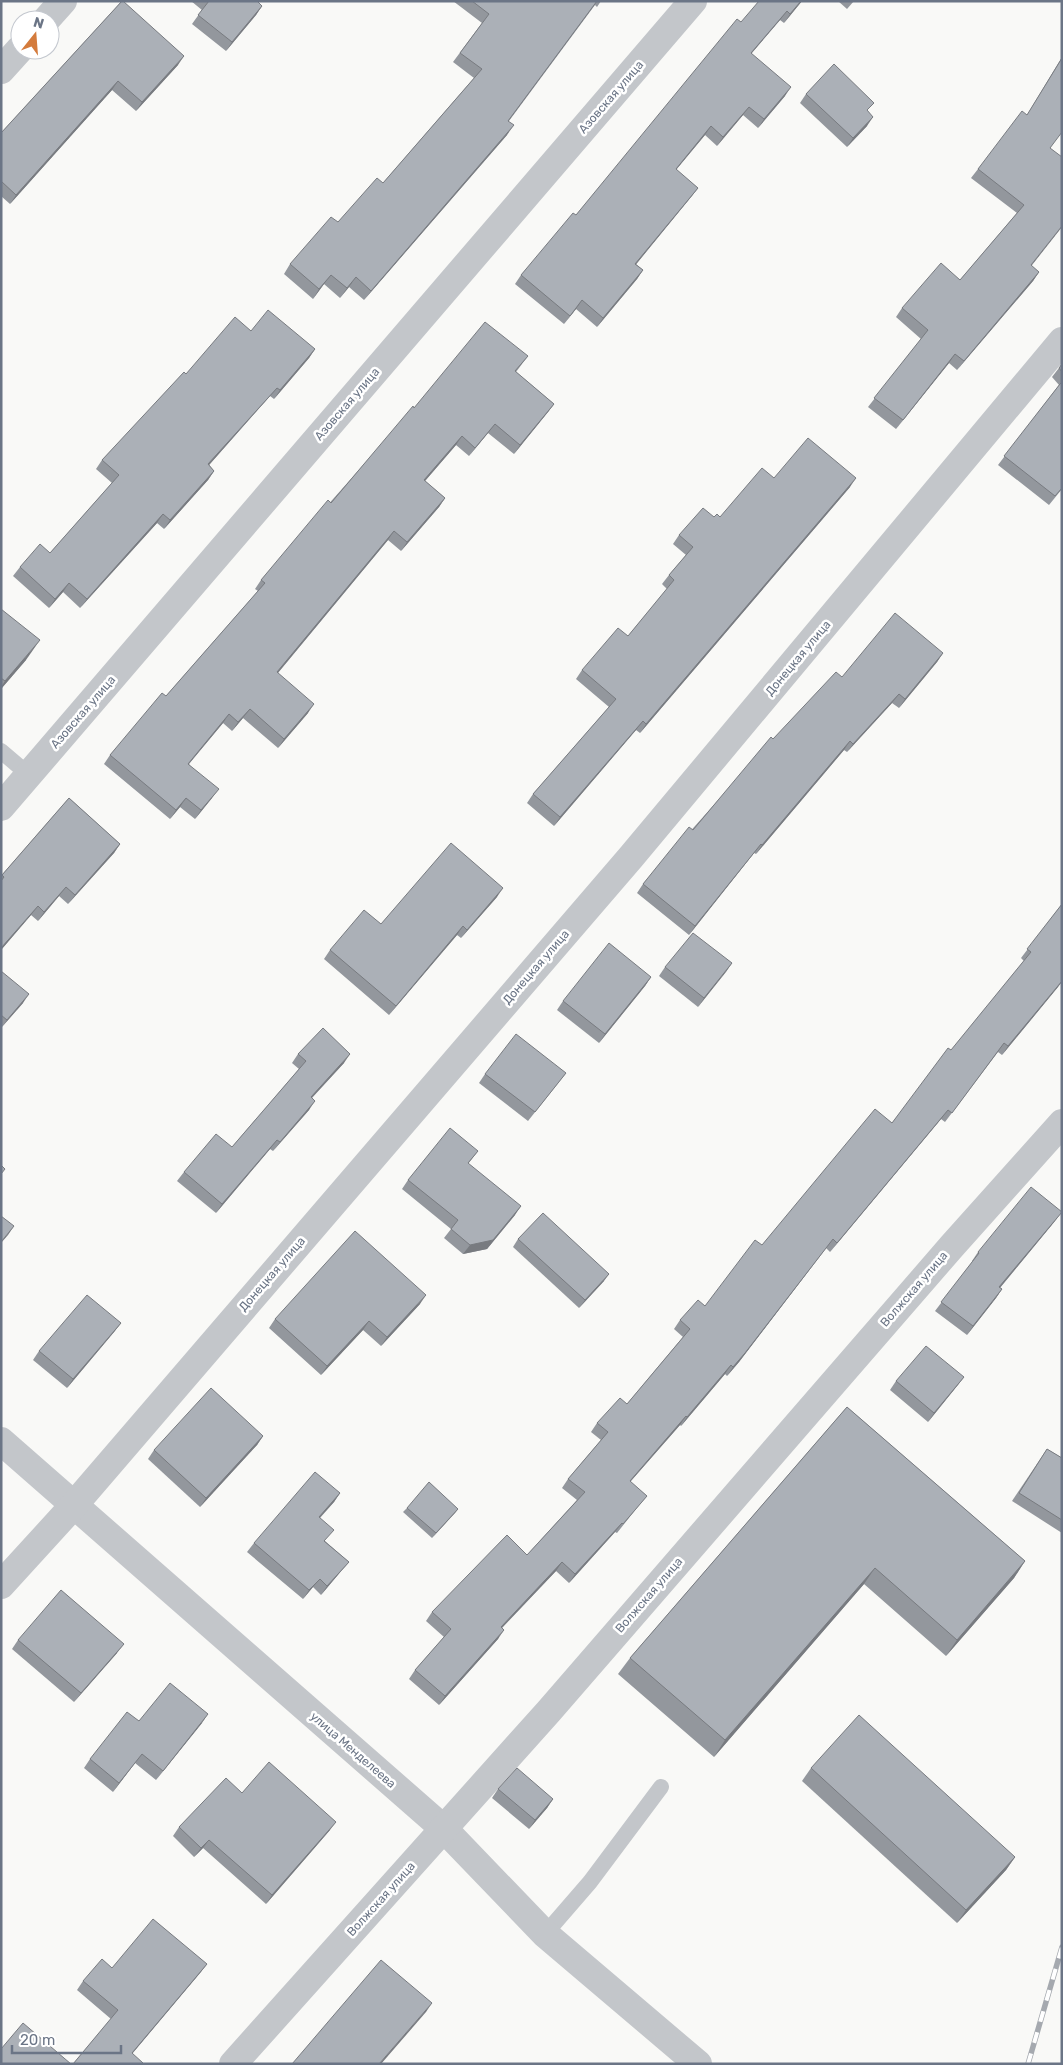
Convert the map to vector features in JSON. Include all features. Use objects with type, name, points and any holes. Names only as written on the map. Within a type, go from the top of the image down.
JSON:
[{"type":"street","name":"Азовская улица","points":[[1,807],[693,1]]},
{"type":"street","points":[[1,70],[10,60]]},
{"type":"street","name":"Донецкая улица","points":[[1,1585],[74,1505],[631,857],[1062,341]]},
{"type":"street","name":"Волжская улица","points":[[233,2064],[549,1711],[952,1246],[1062,1124]]},
{"type":"street","name":"улица Менделеева","points":[[1,1441],[444,1829],[545,1934],[698,2064]]},
{"type":"lane","points":[[1,751],[29,775]]},
{"type":"lane","points":[[545,1934],[590,1882],[661,1787]]},
{"type":"building","points":[[122,1],[184,56],[142,102],[118,81],[16,195],[1,181],[1,133]]},
{"type":"building","points":[[209,1],[257,1],[262,6],[232,42],[198,15]]},
{"type":"building","points":[[472,1],[597,1],[508,121],[514,125],[371,291],[356,277],[347,288],[331,275],[319,289],[290,264],[331,217],[338,222],[377,178],[383,183],[482,69],[460,53],[489,14]]},
{"type":"building","points":[[759,1],[801,1],[790,14],[787,11],[751,53],[791,87],[764,119],[749,107],[723,137],[711,126],[676,169],[698,188],[635,264],[643,270],[603,318],[582,300],[570,316],[521,275],[573,213],[576,215],[737,19],[741,22]]},
{"type":"building","points":[[1062,58],[1062,132],[1050,148],[1062,157],[1062,226],[1031,265],[1039,272],[964,361],[955,354],[903,420],[874,398],[928,330],[902,308],[941,263],[960,280],[1024,205],[978,169],[1022,111],[1027,115]]},
{"type":"building","points":[[834,64],[874,103],[867,110],[873,117],[853,138],[806,94]]},
{"type":"building","points":[[268,310],[315,349],[280,390],[277,388],[208,464],[214,471],[170,520],[163,514],[87,599],[69,583],[55,599],[20,567],[40,544],[50,553],[119,475],[102,460],[184,372],[186,374],[235,317],[251,331]]},
{"type":"building","points":[[485,322],[528,356],[515,371],[554,404],[520,445],[495,424],[475,448],[462,436],[424,480],[445,498],[407,542],[394,531],[277,672],[314,704],[284,739],[250,709],[238,722],[229,714],[188,764],[219,789],[201,810],[186,798],[176,810],[110,755],[162,693],[166,696],[265,583],[261,580],[328,500],[331,503],[413,406],[414,408]]},
{"type":"building","points":[[1062,382],[1062,488],[1055,496],[1004,456]]},
{"type":"building","points":[[808,438],[856,478],[646,724],[643,721],[560,817],[533,794],[616,699],[582,670],[618,628],[628,636],[674,580],[669,575],[693,547],[679,535],[703,508],[714,517],[717,514],[720,517],[762,468],[774,478]]},
{"type":"building","points":[[1,609],[40,640],[5,681],[1,678]]},
{"type":"building","points":[[895,613],[943,653],[905,699],[899,694],[853,744],[850,741],[761,844],[695,926],[643,884],[689,827],[693,830],[771,737],[773,739],[836,672],[842,677]]},
{"type":"building","points":[[69,798],[120,844],[75,895],[66,887],[44,912],[38,906],[1,948],[1,881],[4,877],[2,875]]},
{"type":"building","points":[[451,843],[503,888],[467,930],[463,926],[396,1006],[330,950],[364,910],[381,924]]},
{"type":"building","points":[[1062,904],[1062,981],[1008,1046],[1004,1043],[952,1113],[948,1110],[837,1243],[833,1239],[745,1353],[733,1367],[731,1365],[630,1481],[647,1496],[623,1524],[575,1574],[562,1562],[501,1627],[504,1630],[445,1696],[415,1670],[451,1629],[432,1612],[507,1535],[527,1555],[585,1492],[568,1479],[608,1432],[597,1423],[620,1398],[627,1404],[690,1329],[680,1320],[698,1300],[705,1306],[755,1240],[762,1245],[875,1109],[892,1123],[948,1048],[951,1050],[1031,952],[1027,949]]},
{"type":"building","points":[[693,933],[732,963],[704,998],[665,967]]},
{"type":"building","points":[[609,943],[651,977],[605,1034],[563,1001]]},
{"type":"building","points":[[1,971],[29,994],[7,1020],[1,1015]]},
{"type":"building","points":[[323,1028],[350,1054],[311,1097],[315,1101],[280,1142],[277,1140],[222,1204],[184,1172],[216,1134],[232,1147],[306,1061],[298,1054]]},
{"type":"building","points":[[516,1034],[566,1073],[535,1112],[485,1074]]},
{"type":"building","points":[[450,1128],[478,1151],[468,1163],[521,1206],[493,1240],[470,1245],[451,1229],[458,1220],[408,1180]]},
{"type":"building","points":[[1,1165],[5,1169],[1,1174]]},
{"type":"building","points":[[1031,1187],[1062,1212],[999,1287],[1002,1289],[973,1326],[941,1302],[978,1252]]},
{"type":"building","points":[[543,1213],[609,1274],[585,1300],[518,1239]]},
{"type":"building","points":[[1,1216],[14,1226],[1,1242]]},
{"type":"building","points":[[355,1231],[426,1295],[387,1337],[369,1321],[327,1366],[275,1319]]},
{"type":"building","points":[[87,1295],[121,1323],[73,1379],[39,1351]]},
{"type":"building","points":[[926,1346],[964,1377],[934,1413],[896,1381]]},
{"type":"building","points":[[211,1388],[263,1436],[206,1498],[154,1450]]},
{"type":"building","points":[[847,1407],[1025,1561],[957,1640],[875,1568],[725,1740],[630,1658]]},
{"type":"building","points":[[1047,1449],[1062,1458],[1062,1520],[1019,1493]]},
{"type":"building","points":[[315,1472],[340,1493],[319,1517],[334,1530],[324,1541],[349,1562],[327,1586],[320,1579],[309,1590],[254,1543]]},
{"type":"building","points":[[429,1482],[458,1509],[436,1533],[407,1508]]},
{"type":"building","points":[[61,1590],[124,1644],[81,1693],[18,1640]]},
{"type":"building","points":[[170,1683],[208,1714],[163,1771],[142,1754],[119,1783],[90,1759],[127,1712],[139,1721]]},
{"type":"building","points":[[859,1715],[1015,1857],[966,1910],[811,1768]]},
{"type":"building","points":[[269,1762],[336,1822],[272,1895],[209,1840],[201,1848],[179,1827],[226,1778],[242,1793]]},
{"type":"building","points":[[517,1768],[553,1799],[535,1820],[498,1789]]},
{"type":"building","points":[[153,1919],[207,1964],[132,2053],[142,2064],[73,2064],[118,2010],[83,1981],[102,1959],[112,1968]]},
{"type":"building","points":[[381,1960],[432,2003],[379,2064],[292,2064]]},
{"type":"building","points":[[23,2023],[71,2064],[1,2064],[1,2049]]},
{"type":"railway","points":[[1028,2064],[1062,1947]]}]
